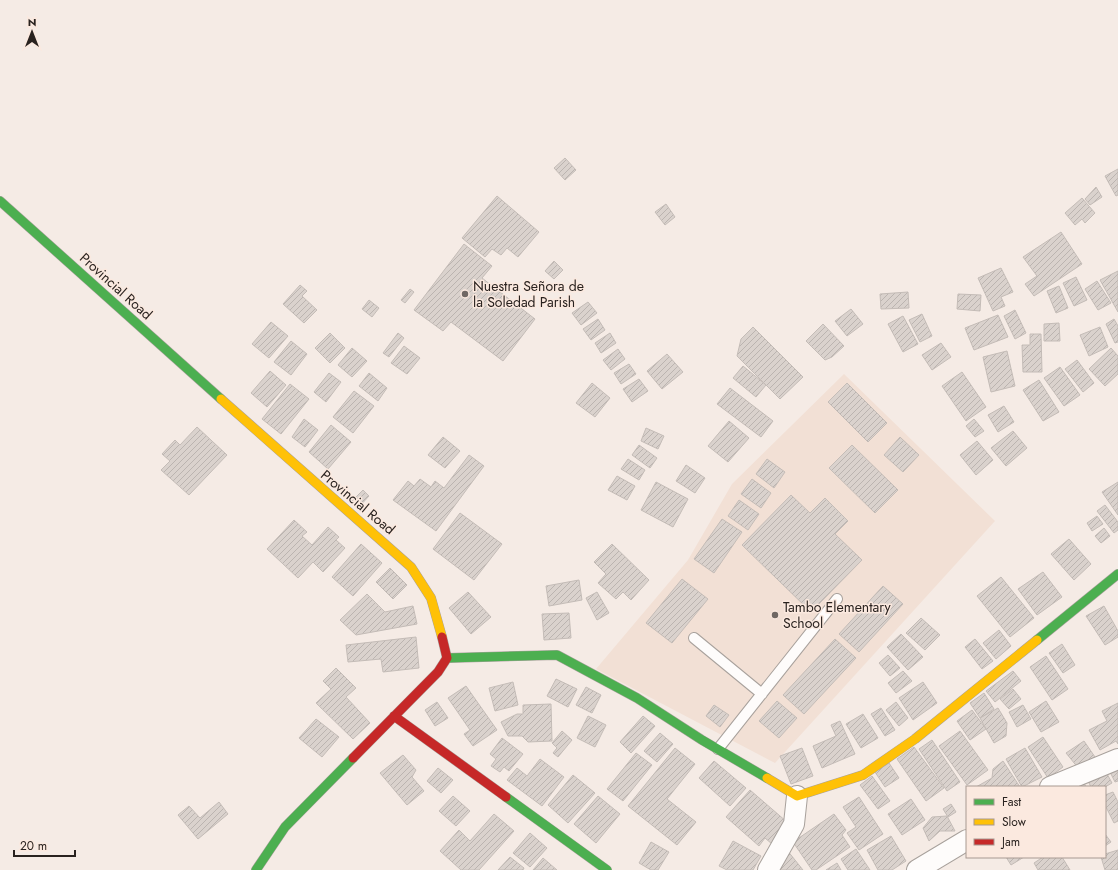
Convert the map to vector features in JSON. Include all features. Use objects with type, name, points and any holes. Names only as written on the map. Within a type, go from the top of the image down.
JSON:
[{"type":"street","name":"Provincial Road","points":[[0,201],[308,477],[411,567],[431,598],[438,618],[447,658]]},
{"type":"street","points":[[256,870],[285,827],[438,672],[447,658],[557,655],[637,698],[797,796],[863,775],[915,739],[1118,574]]},
{"type":"street","points":[[394,716],[607,870]]},
{"type":"street","points":[[1052,786],[1118,759]]},
{"type":"street","points":[[768,870],[794,824],[797,796]]},
{"type":"street","points":[[917,870],[966,841]]},
{"type":"lane","points":[[718,749],[837,599]]},
{"type":"lane","points":[[694,638],[762,694]]},
{"type":"shaded area","name":"Tambo Elementary School","points":[[844,374],[995,521],[775,763],[596,669],[688,560],[732,484]]},
{"type":"building","points":[[565,158],[576,170],[565,180],[554,168]]},
{"type":"building","points":[[1118,169],[1118,195],[1116,196],[1105,176]]},
{"type":"building","points":[[1096,187],[1102,197],[1090,205],[1085,199]]},
{"type":"building","points":[[497,196],[539,232],[518,257],[507,248],[501,255],[492,249],[485,257],[462,238]]},
{"type":"building","points":[[1082,198],[1095,213],[1085,223],[1082,219],[1075,225],[1065,213]]},
{"type":"building","points":[[666,204],[675,217],[665,225],[655,212]]},
{"type":"building","points":[[1061,232],[1082,264],[1034,296],[1025,284],[1037,276],[1023,257]]},
{"type":"building","name":"Nuestra Señora de la Soledad Parish","points":[[464,244],[492,266],[482,278],[535,319],[503,361],[451,322],[443,331],[414,310]]},
{"type":"building","points":[[554,261],[563,270],[554,279],[545,271]]},
{"type":"building","points":[[1001,268],[1013,292],[1001,297],[1005,306],[993,311],[978,278]]},
{"type":"building","points":[[1118,271],[1118,312],[1100,280]]},
{"type":"building","points":[[1076,277],[1087,300],[1074,306],[1063,283]]},
{"type":"building","points":[[1097,281],[1111,303],[1098,310],[1085,289]]},
{"type":"building","points":[[300,285],[307,291],[302,296],[317,310],[304,323],[283,304]]},
{"type":"building","points":[[1059,286],[1068,308],[1056,313],[1047,291]]},
{"type":"building","points":[[410,289],[414,292],[405,303],[401,300]]},
{"type":"building","points":[[908,292],[909,308],[881,309],[880,294]]},
{"type":"building","points":[[958,294],[981,295],[980,311],[957,309]]},
{"type":"building","points":[[369,300],[379,308],[372,317],[362,309]]},
{"type":"building","points":[[588,302],[597,313],[581,325],[572,313]]},
{"type":"building","points":[[851,309],[863,324],[847,336],[835,321]]},
{"type":"building","points":[[1015,310],[1026,333],[1015,339],[1004,316]]},
{"type":"building","points":[[922,314],[932,336],[920,342],[909,320]]},
{"type":"building","points":[[998,315],[1008,337],[974,350],[965,328]]},
{"type":"building","points":[[903,316],[918,344],[903,352],[888,324]]},
{"type":"building","points":[[598,319],[605,330],[591,340],[583,329]]},
{"type":"building","points":[[1114,319],[1118,326],[1118,342],[1115,343],[1106,324]]},
{"type":"building","points":[[271,322],[288,336],[269,358],[252,344]]},
{"type":"building","points":[[1059,323],[1060,341],[1044,341],[1044,324]]},
{"type":"building","points":[[823,324],[844,346],[832,357],[825,360],[806,341]]},
{"type":"building","points":[[753,327],[803,377],[780,399],[737,356],[741,339]]},
{"type":"building","points":[[1100,327],[1108,347],[1089,356],[1080,335]]},
{"type":"building","points":[[330,333],[345,348],[330,363],[315,348]]},
{"type":"building","points":[[398,333],[404,338],[389,357],[383,353]]},
{"type":"building","points":[[610,333],[616,343],[601,353],[595,343]]},
{"type":"building","points":[[1030,334],[1041,334],[1042,372],[1023,372],[1022,345],[1030,345]]},
{"type":"building","points":[[291,341],[307,354],[291,375],[274,362]]},
{"type":"building","points":[[941,343],[951,357],[932,370],[922,355]]},
{"type":"building","points":[[404,346],[420,358],[407,374],[391,363]]},
{"type":"building","points":[[352,348],[367,361],[352,377],[338,365]]},
{"type":"building","points":[[1111,348],[1118,356],[1118,374],[1105,386],[1089,369]]},
{"type":"building","points":[[618,349],[625,359],[611,370],[603,360]]},
{"type":"building","points":[[1007,351],[1015,386],[991,392],[983,357]]},
{"type":"building","points":[[667,354],[683,372],[662,389],[647,371]]},
{"type":"building","points":[[1077,360],[1094,383],[1083,392],[1065,369]]},
{"type":"building","points":[[629,364],[636,374],[621,384],[614,373]]},
{"type":"building","points":[[743,366],[766,385],[756,397],[733,378]]},
{"type":"building","points":[[1060,367],[1080,395],[1064,406],[1044,378]]},
{"type":"building","points":[[270,371],[286,385],[267,407],[251,393]]},
{"type":"building","points":[[962,372],[986,407],[966,421],[942,386]]},
{"type":"building","points":[[329,373],[341,382],[326,402],[314,392]]},
{"type":"building","points":[[369,373],[387,388],[378,401],[359,386]]},
{"type":"building","points":[[639,379],[648,391],[632,402],[623,389]]},
{"type":"building","points":[[1039,380],[1059,412],[1043,421],[1023,390]]},
{"type":"building","points":[[592,383],[610,398],[595,417],[576,403]]},
{"type":"building","points":[[847,383],[887,423],[868,442],[828,402]]},
{"type":"building","points":[[290,384],[309,399],[281,434],[262,419]]},
{"type":"building","points":[[730,388],[773,421],[761,437],[717,404]]},
{"type":"building","points":[[354,391],[374,406],[353,433],[333,417]]},
{"type":"building","points":[[1004,406],[1014,422],[998,432],[988,415]]},
{"type":"building","points":[[304,419],[318,430],[305,447],[292,437]]},
{"type":"building","points":[[974,419],[984,431],[975,437],[966,426]]},
{"type":"building","points":[[729,421],[749,438],[728,462],[708,446]]},
{"type":"building","points":[[331,425],[351,442],[328,469],[309,452]]},
{"type":"building","points":[[197,427],[227,455],[189,495],[161,470],[170,461],[162,454],[175,440],[180,445]]},
{"type":"building","points":[[646,428],[664,436],[658,449],[641,441]]},
{"type":"building","points":[[1013,431],[1027,448],[1006,466],[991,448]]},
{"type":"building","points":[[443,437],[460,451],[445,468],[428,455]]},
{"type":"building","points":[[900,437],[919,455],[903,472],[884,455]]},
{"type":"building","points":[[977,441],[993,460],[976,475],[960,455]]},
{"type":"building","points":[[639,445],[657,458],[650,468],[632,455]]},
{"type":"building","points":[[852,445],[898,490],[875,513],[829,468]]},
{"type":"building","points":[[469,455],[484,466],[436,531],[393,500],[408,481],[414,486],[420,479],[431,487],[435,481],[444,488]]},
{"type":"building","points":[[628,459],[645,470],[639,480],[621,469]]},
{"type":"building","points":[[767,459],[785,472],[774,488],[756,474]]},
{"type":"building","points":[[686,465],[705,478],[695,493],[676,481]]},
{"type":"building","points":[[617,476],[635,486],[627,500],[608,490]]},
{"type":"building","points":[[752,479],[771,493],[761,508],[741,494]]},
{"type":"building","points":[[656,482],[688,499],[673,527],[641,510]]},
{"type":"building","points":[[1118,482],[1118,515],[1102,492]]},
{"type":"building","points":[[363,490],[369,496],[358,508],[351,502]]},
{"type":"building","points":[[791,495],[810,513],[825,498],[848,521],[835,534],[862,560],[811,612],[742,545]]},
{"type":"building","points":[[739,500],[759,514],[748,530],[728,516]]},
{"type":"building","points":[[1105,505],[1118,522],[1118,530],[1114,533],[1097,511]]},
{"type":"building","points":[[460,513],[502,544],[474,580],[433,549]]},
{"type":"building","points":[[1097,516],[1103,524],[1092,531],[1087,523]]},
{"type":"building","points":[[722,519],[742,532],[714,573],[694,559]]},
{"type":"building","points":[[294,520],[307,532],[302,536],[312,545],[328,527],[339,537],[336,540],[345,548],[323,572],[313,562],[298,578],[267,549]]},
{"type":"building","points":[[1104,528],[1110,536],[1101,543],[1095,536]]},
{"type":"building","points":[[1069,539],[1091,564],[1074,580],[1051,554]]},
{"type":"building","points":[[361,544],[382,563],[353,596],[332,577]]},
{"type":"building","points":[[612,544],[649,580],[631,600],[623,592],[616,599],[598,583],[606,574],[594,562]]},
{"type":"building","points":[[390,568],[407,585],[393,599],[376,582]]},
{"type":"building","points":[[1043,572],[1062,597],[1037,615],[1018,589]]},
{"type":"building","points":[[1001,577],[1034,618],[1010,637],[977,596]]},
{"type":"building","points":[[682,579],[708,599],[672,643],[646,623]]},
{"type":"building","points":[[579,580],[582,600],[549,606],[546,586]]},
{"type":"building","points":[[883,586],[903,604],[859,652],[839,634]]},
{"type":"building","points":[[468,592],[491,617],[471,634],[449,608]]},
{"type":"building","points":[[597,592],[609,613],[597,620],[586,598]]},
{"type":"building","points":[[367,594],[385,612],[413,606],[417,624],[356,635],[340,620]]},
{"type":"building","points":[[1104,606],[1118,631],[1118,637],[1105,645],[1086,616]]},
{"type":"building","points":[[569,613],[571,638],[544,640],[542,614]]},
{"type":"building","points":[[921,618],[940,635],[925,650],[906,633]]},
{"type":"building","points":[[999,630],[1011,646],[996,659],[983,643]]},
{"type":"building","points":[[901,634],[923,657],[908,670],[887,647]]},
{"type":"building","points":[[416,637],[419,668],[383,672],[381,659],[348,662],[346,645]]},
{"type":"building","points":[[835,639],[856,658],[804,714],[783,695]]},
{"type":"building","points":[[975,639],[993,661],[982,669],[965,647]]},
{"type":"building","points":[[1062,644],[1075,665],[1063,673],[1049,653]]},
{"type":"building","points":[[888,655],[900,668],[890,676],[879,663]]},
{"type":"building","points":[[1046,656],[1068,689],[1052,700],[1030,667]]},
{"type":"building","points":[[336,668],[356,688],[346,697],[370,723],[353,739],[316,703],[331,689],[323,681]]},
{"type":"building","points":[[903,671],[912,681],[896,693],[888,683]]},
{"type":"building","points":[[1013,671],[1021,681],[995,702],[986,691]]},
{"type":"building","points":[[556,679],[577,689],[568,707],[547,696]]},
{"type":"building","points":[[513,682],[518,705],[495,711],[489,688]]},
{"type":"building","points":[[923,682],[937,703],[913,720],[899,698]]},
{"type":"building","points":[[466,686],[497,730],[473,746],[464,734],[470,730],[448,698]]},
{"type":"building","points":[[586,687],[601,695],[592,713],[576,705]]},
{"type":"building","points":[[1013,689],[1021,699],[1009,709],[1000,699]]},
{"type":"building","points":[[984,693],[994,709],[980,718],[970,703]]},
{"type":"building","points":[[777,701],[797,718],[779,738],[759,721]]},
{"type":"building","points":[[1046,701],[1059,722],[1041,732],[1029,712]]},
{"type":"building","points":[[437,702],[448,718],[435,726],[425,710]]},
{"type":"building","points":[[896,702],[908,718],[899,726],[886,710]]},
{"type":"building","points":[[1118,703],[1118,744],[1116,741],[1100,750],[1089,730],[1107,721],[1102,711]]},
{"type":"building","points":[[551,704],[552,741],[528,742],[522,736],[508,736],[501,722],[517,714],[523,714],[523,705]]},
{"type":"building","points":[[714,705],[729,715],[720,727],[706,716]]},
{"type":"building","points":[[1023,705],[1031,719],[1017,727],[1009,712]]},
{"type":"building","points":[[881,708],[895,730],[885,736],[871,714]]},
{"type":"building","points":[[998,708],[1007,723],[1006,736],[994,743],[980,718]]},
{"type":"building","points":[[972,710],[986,729],[970,740],[957,721]]},
{"type":"building","points":[[863,714],[878,738],[861,748],[846,724]]},
{"type":"building","points":[[588,716],[606,725],[595,747],[577,738]]},
{"type":"building","points":[[643,716],[655,726],[631,753],[620,742]]},
{"type":"building","points":[[316,719],[339,737],[322,757],[299,738]]},
{"type":"building","points":[[840,721],[855,754],[822,768],[813,746],[836,736],[831,725]]},
{"type":"building","points":[[562,731],[572,740],[558,757],[553,753],[557,748],[552,743]]},
{"type":"building","points":[[960,731],[988,770],[967,785],[939,746]]},
{"type":"building","points":[[660,733],[673,744],[657,762],[644,751]]},
{"type":"building","points":[[1043,737],[1063,767],[1048,778],[1028,747]]},
{"type":"building","points":[[502,738],[523,754],[509,771],[504,767],[500,772],[491,766],[496,759],[490,754]]},
{"type":"building","points":[[932,740],[960,782],[947,791],[919,749]]},
{"type":"building","points":[[1084,741],[1095,757],[1079,769],[1066,753]]},
{"type":"building","points":[[914,747],[944,788],[926,801],[897,759]]},
{"type":"building","points":[[675,748],[695,764],[667,799],[696,822],[677,845],[628,806]]},
{"type":"building","points":[[802,748],[813,776],[791,784],[780,756]]},
{"type":"building","points":[[1025,748],[1042,777],[1021,786],[1006,759]]},
{"type":"building","points":[[636,753],[652,765],[623,801],[607,789]]},
{"type":"building","points":[[403,755],[416,770],[412,777],[424,791],[407,805],[380,773]]},
{"type":"building","points":[[540,759],[564,777],[542,806],[507,780],[517,768],[527,776]]},
{"type":"building","points":[[714,761],[746,788],[730,806],[699,778]]},
{"type":"building","points":[[1003,761],[1019,786],[978,786],[992,778],[993,769]]},
{"type":"building","points":[[889,763],[899,778],[885,787],[875,772]]},
{"type":"building","points":[[438,768],[453,780],[441,793],[427,781]]},
{"type":"building","points":[[1118,768],[1118,781],[1115,782],[1110,772]]},
{"type":"building","points":[[1106,772],[1112,783],[1106,786],[1090,786],[1088,781]]},
{"type":"building","points":[[573,775],[595,793],[568,823],[548,805]]},
{"type":"building","points":[[872,776],[890,801],[878,809],[860,785]]},
{"type":"building","points":[[1083,781],[1086,786],[1076,786]]},
{"type":"building","points":[[750,790],[787,822],[772,844],[765,838],[759,846],[726,817]]},
{"type":"building","points":[[1113,792],[1118,802],[1118,821],[1114,823],[1106,807],[1106,795]]},
{"type":"building","points":[[453,796],[470,811],[456,826],[439,811]]},
{"type":"building","points":[[598,796],[620,814],[596,843],[574,824]]},
{"type":"building","points":[[859,797],[883,834],[859,850],[847,833],[856,827],[843,807]]},
{"type":"building","points":[[911,799],[925,820],[902,835],[888,814]]},
{"type":"building","points":[[219,802],[228,814],[198,839],[178,815],[189,806],[200,818]]},
{"type":"building","points":[[951,804],[956,812],[948,817],[943,809]]},
{"type":"building","points":[[494,814],[514,831],[479,870],[461,870],[440,851],[459,830],[470,841]]},
{"type":"building","points":[[834,814],[846,830],[842,835],[850,847],[816,870],[812,870],[793,842]]},
{"type":"building","points":[[947,816],[955,831],[940,831],[929,841],[923,828],[932,817]]},
{"type":"building","points":[[530,833],[547,848],[530,867],[513,853]]},
{"type":"building","points":[[1106,835],[1111,842],[1106,845]]},
{"type":"building","points":[[891,836],[906,861],[892,870],[878,870],[867,850]]},
{"type":"building","points":[[733,841],[761,856],[753,870],[727,870],[719,866]]},
{"type":"building","points":[[651,842],[669,852],[658,870],[651,870],[639,863]]},
{"type":"building","points":[[856,849],[870,870],[848,870],[841,859]]},
{"type":"building","points":[[787,850],[803,870],[776,870]]},
{"type":"building","points":[[1118,850],[1118,870],[1105,870],[1101,858],[1106,858],[1106,854]]},
{"type":"building","points":[[510,857],[524,868],[523,870],[498,870]]},
{"type":"building","points":[[543,858],[557,870],[533,870]]},
{"type":"building","points":[[1007,858],[1022,858],[1011,865]]},
{"type":"building","points":[[1042,858],[1063,858],[1070,870],[1038,870],[1034,863]]},
{"type":"building","points":[[837,863],[841,870],[826,870]]},
{"type":"traffic: fast","points":[[0,201],[221,399]]},
{"type":"traffic: fast","points":[[1037,640],[1118,574]]},
{"type":"traffic: fast","points":[[447,658],[557,655],[637,698],[702,740],[767,778]]},
{"type":"traffic: fast","points":[[256,870],[285,827],[353,758]]},
{"type":"traffic: fast","points":[[506,797],[607,870]]},
{"type":"traffic: slow","points":[[221,399],[411,567],[431,598],[442,637]]},
{"type":"traffic: slow","points":[[767,778],[797,796],[863,775],[915,739],[1037,640]]},
{"type":"traffic: jam","points":[[353,758],[438,672],[447,658],[442,637]]},
{"type":"traffic: jam","points":[[394,716],[506,797]]},
{"type":"place","name":"Nuestra Señora de la Soledad Parish","points":[[465,294]]},
{"type":"place","name":"Tambo Elementary School","points":[[775,615]]}]
